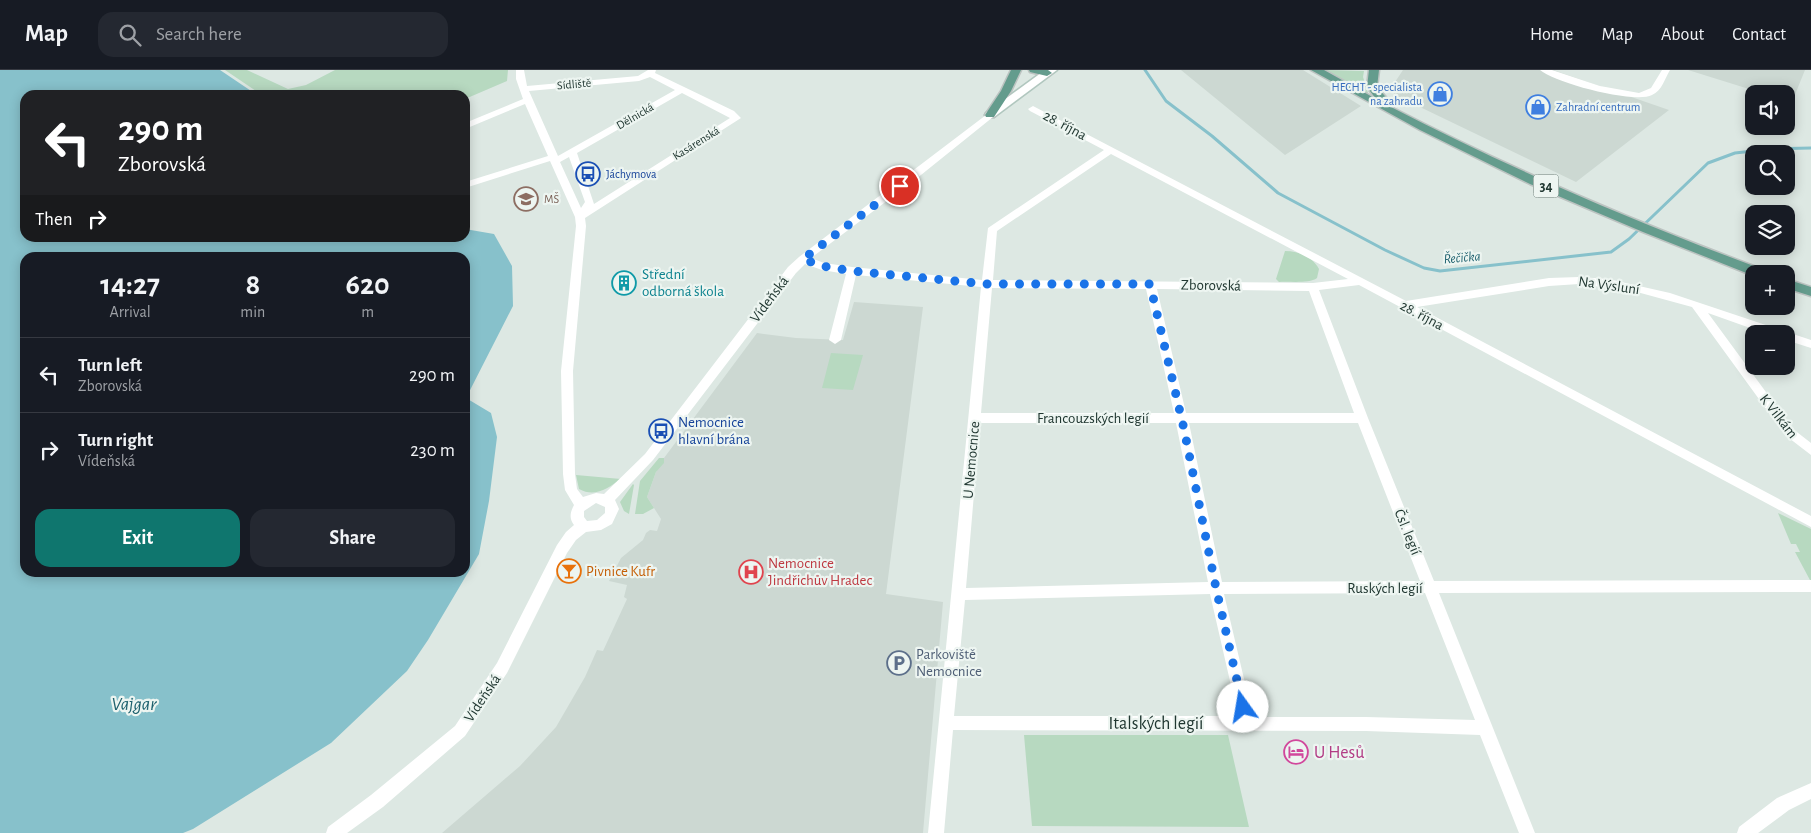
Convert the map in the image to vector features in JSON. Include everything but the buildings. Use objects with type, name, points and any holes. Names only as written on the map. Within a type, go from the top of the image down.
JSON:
[{"type":"main road","points":[[990,115],[1009,87],[1016,70]]},
{"type":"main road","points":[[1034,70],[1047,71]]},
{"type":"main road","name":"34","points":[[1316,70],[1422,128],[1530,179],[1653,232],[1745,267]]},
{"type":"main road","points":[[1374,70],[1372,82],[1375,92],[1387,104],[1422,128]]},
{"type":"main road","points":[[990,115],[1047,71]]},
{"type":"main road","points":[[1795,286],[1811,292]]},
{"type":"street","points":[[520,70],[520,79],[528,100],[580,217],[581,226],[567,371],[569,474],[572,490],[581,505]]},
{"type":"street","points":[[1544,70],[1618,94],[1637,97],[1647,95],[1656,89],[1666,70]]},
{"type":"street","points":[[651,72],[683,89]]},
{"type":"street","name":"Sídliště","points":[[524,89],[639,78],[651,72]]},
{"type":"street","name":"Dělnická","points":[[470,184],[572,153],[683,89]]},
{"type":"street","name":"Kasárenská","points":[[580,217],[736,118],[731,113],[683,89]]},
{"type":"street","points":[[470,124],[528,100]]},
{"type":"street","name":"28. října","points":[[1033,109],[1811,522]]},
{"type":"street","name":"Vídeňská","points":[[607,500],[649,457],[781,283],[803,259],[990,115]]},
{"type":"street","name":"U Nemocnice","points":[[936,833],[992,230],[1111,150]]},
{"type":"street","points":[[572,153],[590,202],[580,217]]},
{"type":"street","name":"Zborovská","points":[[803,259],[822,266],[852,271],[986,284],[1150,284],[1313,287],[1360,281]]},
{"type":"street","points":[[835,340],[852,271]]},
{"type":"street","name":"Na Výsluní","points":[[1403,305],[1549,282],[1586,280],[1628,285],[1753,325]]},
{"type":"street","points":[[1150,284],[1247,724]]},
{"type":"street","name":"Čsl. legií","points":[[1313,287],[1362,418],[1527,833]]},
{"type":"street","name":"K Vilkám","points":[[1697,306],[1790,432],[1811,450]]},
{"type":"street","points":[[1795,339],[1811,344]]},
{"type":"street","name":"Francouzských legií","points":[[975,418],[1362,418]]},
{"type":"street","points":[[591,499],[607,500],[613,507],[613,512],[608,521],[598,526],[583,526],[579,523],[576,514],[581,505],[591,499]]},
{"type":"street","name":"Vídeňská","points":[[334,833],[421,765],[460,731],[475,712],[502,668],[565,545],[571,536],[583,526]]},
{"type":"street","name":"Ruských legií","points":[[959,594],[1216,588],[1811,586]]},
{"type":"street","name":"Italských legií","points":[[946,723],[1366,724],[1486,728]]},
{"type":"street","points":[[1745,833],[1783,804],[1811,791]]},
{"type":"shaded area","points":[[1181,70],[1303,70],[1361,106],[1285,155]]},
{"type":"shaded area","points":[[1403,70],[1553,70],[1669,110],[1576,182],[1395,95],[1391,88]]},
{"type":"shaded area","points":[[1688,70],[1805,70],[1795,95],[1795,85],[1745,85],[1745,88]]},
{"type":"shaded area","name":"Nemocnice Jindřichův Hradec","points":[[854,302],[923,307],[886,594],[943,602],[923,833],[442,833],[520,766],[556,727],[585,677],[597,650],[603,651],[627,599],[624,597],[627,585],[609,581],[621,558],[643,540],[646,533],[650,530],[657,531],[661,519],[647,497],[656,472],[664,458],[757,333],[796,338],[843,340]]},
{"type":"green space","points":[[225,70],[247,70],[288,89],[306,85],[335,70],[508,70],[507,81],[470,97],[470,90],[255,90]]},
{"type":"green space","points":[[1323,70],[1364,71],[1363,77],[1368,93],[1366,95]]},
{"type":"green space","points":[[1285,251],[1300,253],[1313,261],[1319,269],[1317,278],[1304,282],[1279,282],[1276,279]]},
{"type":"green space","points":[[831,353],[863,355],[853,390],[822,388]]},
{"type":"green space","points":[[659,458],[664,458],[664,463],[656,472],[647,497],[654,508],[643,514],[635,514],[640,481]]},
{"type":"green space","points":[[576,475],[621,479],[601,491],[585,492],[579,489]]},
{"type":"green space","points":[[633,484],[629,514],[624,511],[620,502]]},
{"type":"green space","points":[[1778,513],[1811,529],[1811,582],[1795,552],[1800,552],[1796,544],[1791,544]]},
{"type":"green space","points":[[1024,735],[1228,735],[1249,827],[1032,826]]},
{"type":"water","name":"Vajgar","points":[[0,70],[220,70],[250,90],[20,90],[20,242],[470,242],[470,230],[494,234],[512,266],[513,306],[470,390],[470,252],[20,252],[20,577],[465,577],[407,671],[331,743],[193,829],[183,833],[0,833]]},
{"type":"water","name":"Vajgar","points":[[470,400],[491,413],[497,437],[489,501],[479,554],[470,569]]},
{"type":"waterway","name":"Řečička","points":[[1145,70],[1166,101],[1212,136],[1278,193],[1385,250],[1424,268],[1440,271],[1611,252],[1629,239],[1708,163],[1735,153],[1771,149],[1811,148]]},
{"type":"place","name":"HECHT - specialista na zahradu","points":[[1440,94]]},
{"type":"place","name":"Zahradní centrum","points":[[1538,107]]},
{"type":"place","name":"Jáchymova","points":[[588,174]]},
{"type":"place","name":"MŠ","points":[[526,199]]},
{"type":"place","name":"Střední odborná škola","points":[[624,283]]},
{"type":"place","name":"Nemocnice hlavní brána","points":[[661,431]]},
{"type":"place","name":"Pivnice Kufr","points":[[569,571]]},
{"type":"place","name":"Nemocnice Jindřichův Hradec","points":[[751,572]]},
{"type":"place","name":"Parkoviště Nemocnice","points":[[899,663]]},
{"type":"place","name":"U Hesů","points":[[1296,752]]},
{"type":"route","points":[[900,186],[803,259],[822,266],[852,271],[986,284],[1150,284],[1184,429],[1216,588],[1243,707]]}]
